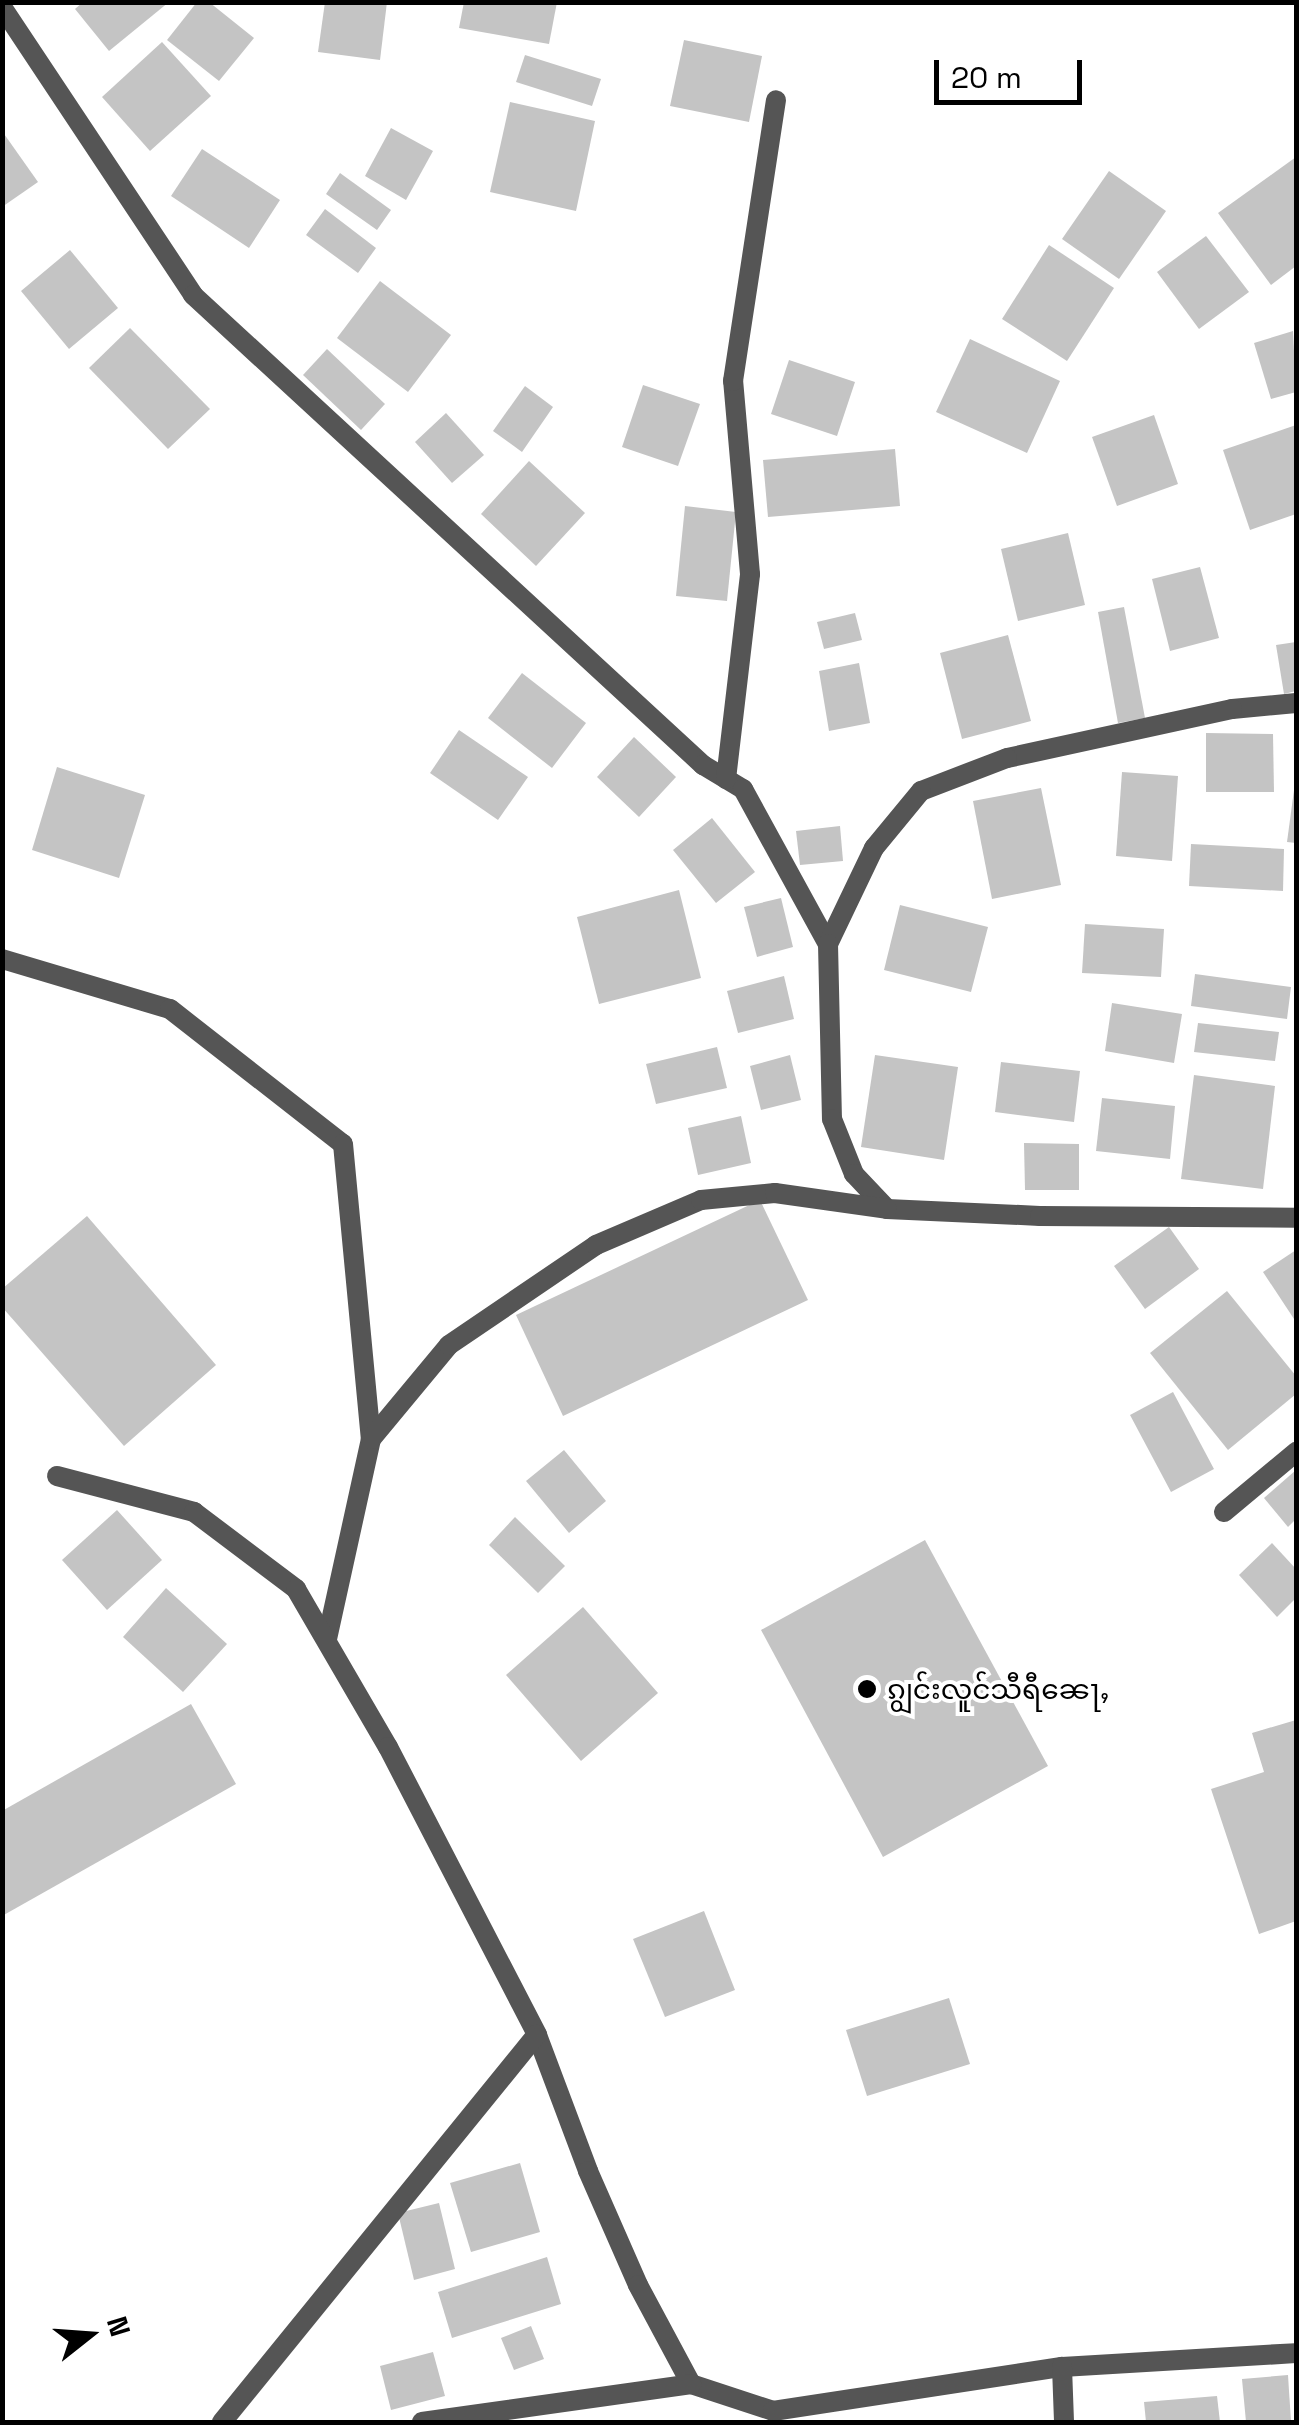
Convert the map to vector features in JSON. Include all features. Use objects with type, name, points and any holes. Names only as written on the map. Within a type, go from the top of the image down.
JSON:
[{"type":"street","points":[[2,7],[194,295],[703,765],[744,790],[828,944]]},
{"type":"street","points":[[726,779],[750,574],[733,381],[776,100]]},
{"type":"street","points":[[887,1208],[854,1174],[832,1118],[828,944],[874,848],[922,791],[1007,758],[1232,709],[1296,703]]},
{"type":"street","points":[[2,959],[170,1008],[343,1144],[372,1439],[327,1638]]},
{"type":"street","points":[[372,1439],[449,1345],[596,1245],[700,1200],[775,1193],[887,1208],[1040,1216],[1296,1218]]},
{"type":"street","points":[[1224,1512],[1296,1452]]},
{"type":"street","points":[[57,1476],[194,1512],[296,1589],[327,1638],[537,2035],[630,2268],[691,2384]]},
{"type":"street","points":[[222,2422],[537,2035]]},
{"type":"street","points":[[422,2422],[691,2384],[780,2417],[1062,2367],[1296,2353]]},
{"type":"street","points":[[1062,2367],[1064,2422]]},
{"type":"building","points":[[83,2],[169,2],[109,51],[75,9]]},
{"type":"building","points":[[197,2],[209,2],[254,38],[219,81],[167,40]]},
{"type":"building","points":[[325,2],[387,2],[380,60],[318,52]]},
{"type":"building","points":[[464,2],[557,2],[549,44],[459,28]]},
{"type":"building","points":[[684,40],[762,56],[749,122],[670,106]]},
{"type":"building","points":[[162,42],[211,96],[150,151],[102,97]]},
{"type":"building","points":[[525,55],[601,79],[592,106],[516,82]]},
{"type":"building","points":[[510,102],[595,121],[576,211],[490,192]]},
{"type":"building","points":[[391,128],[433,151],[406,200],[365,176]]},
{"type":"building","points":[[2,131],[38,182],[2,207]]},
{"type":"building","points":[[202,149],[280,200],[249,248],[171,196]]},
{"type":"building","points":[[1296,157],[1296,266],[1271,285],[1218,213]]},
{"type":"building","points":[[1109,171],[1166,211],[1119,279],[1062,239]]},
{"type":"building","points":[[340,173],[391,210],[377,230],[326,194]]},
{"type":"building","points":[[325,209],[376,248],[358,273],[306,235]]},
{"type":"building","points":[[1206,236],[1249,292],[1199,329],[1157,272]]},
{"type":"building","points":[[1049,245],[1114,288],[1067,361],[1002,319]]},
{"type":"building","points":[[70,250],[118,308],[69,349],[21,291]]},
{"type":"building","points":[[380,281],[451,335],[408,392],[337,338]]},
{"type":"building","points":[[130,328],[210,409],[168,449],[89,368]]},
{"type":"building","points":[[1293,331],[1296,392],[1271,399],[1254,343]]},
{"type":"building","points":[[970,339],[1060,381],[1027,453],[936,412]]},
{"type":"building","points":[[327,349],[385,404],[361,430],[303,375]]},
{"type":"building","points":[[789,360],[855,382],[837,436],[771,414]]},
{"type":"building","points":[[643,385],[700,404],[678,466],[622,447]]},
{"type":"building","points":[[525,386],[553,407],[522,452],[493,431]]},
{"type":"building","points":[[446,413],[484,455],[452,483],[415,442]]},
{"type":"building","points":[[1154,415],[1178,484],[1117,506],[1092,437]]},
{"type":"building","points":[[1296,425],[1296,514],[1250,530],[1223,450]]},
{"type":"building","points":[[895,449],[900,506],[768,517],[763,460]]},
{"type":"building","points":[[529,461],[585,513],[536,566],[481,514]]},
{"type":"building","points":[[685,506],[736,512],[727,601],[676,596]]},
{"type":"building","points":[[1068,533],[1085,605],[1018,621],[1001,549]]},
{"type":"building","points":[[1200,567],[1219,638],[1170,651],[1152,579]]},
{"type":"building","points":[[1124,607],[1145,718],[1118,723],[1098,612]]},
{"type":"building","points":[[855,613],[862,640],[824,649],[817,622]]},
{"type":"building","points":[[1008,635],[1031,721],[962,739],[940,653]]},
{"type":"building","points":[[1296,642],[1296,691],[1284,694],[1276,645]]},
{"type":"building","points":[[859,663],[870,723],[829,731],[819,671]]},
{"type":"building","points":[[522,673],[586,723],[552,768],[488,718]]},
{"type":"building","points":[[459,730],[528,777],[498,820],[430,773]]},
{"type":"building","points":[[1206,733],[1273,734],[1274,792],[1206,792]]},
{"type":"building","points":[[634,737],[676,777],[639,817],[597,777]]},
{"type":"building","points":[[57,767],[145,795],[119,878],[32,850]]},
{"type":"building","points":[[1122,772],[1178,776],[1172,861],[1116,856]]},
{"type":"building","points":[[1041,788],[1061,885],[992,899],[973,801]]},
{"type":"building","points":[[1296,790],[1296,843],[1287,842]]},
{"type":"building","points":[[712,818],[755,872],[716,903],[673,850]]},
{"type":"building","points":[[840,826],[843,861],[800,865],[796,831]]},
{"type":"building","points":[[1191,844],[1284,849],[1283,891],[1189,886]]},
{"type":"building","points":[[679,890],[701,978],[599,1004],[577,917]]},
{"type":"building","points":[[781,898],[793,947],[757,957],[744,907]]},
{"type":"building","points":[[900,905],[988,927],[971,992],[884,970]]},
{"type":"building","points":[[1085,924],[1164,929],[1161,977],[1082,973]]},
{"type":"building","points":[[1195,974],[1291,987],[1287,1019],[1191,1006]]},
{"type":"building","points":[[784,976],[794,1019],[738,1033],[727,991]]},
{"type":"building","points":[[1112,1003],[1182,1014],[1174,1063],[1105,1051]]},
{"type":"building","points":[[1198,1023],[1279,1032],[1275,1061],[1194,1052]]},
{"type":"building","points":[[717,1047],[727,1088],[656,1104],[646,1064]]},
{"type":"building","points":[[790,1055],[801,1100],[761,1110],[750,1066]]},
{"type":"building","points":[[875,1055],[958,1067],[944,1160],[861,1147]]},
{"type":"building","points":[[1001,1062],[1080,1071],[1074,1122],[995,1112]]},
{"type":"building","points":[[1194,1075],[1275,1086],[1263,1189],[1181,1179]]},
{"type":"building","points":[[1102,1098],[1175,1106],[1170,1159],[1096,1151]]},
{"type":"building","points":[[741,1116],[751,1163],[698,1175],[688,1128]]},
{"type":"building","points":[[1024,1143],[1079,1144],[1079,1190],[1025,1190]]},
{"type":"building","points":[[760,1200],[808,1300],[563,1416],[516,1315]]},
{"type":"building","points":[[87,1216],[216,1365],[124,1446],[2,1307],[2,1289]]},
{"type":"building","points":[[1169,1227],[1199,1269],[1145,1309],[1114,1266]]},
{"type":"building","points":[[1296,1250],[1296,1322],[1263,1272]]},
{"type":"building","points":[[1227,1291],[1296,1376],[1296,1394],[1228,1450],[1150,1353]]},
{"type":"building","points":[[1173,1392],[1214,1469],[1171,1492],[1130,1415]]},
{"type":"building","points":[[564,1450],[606,1501],[569,1533],[526,1481]]},
{"type":"building","points":[[1296,1470],[1296,1519],[1288,1527],[1264,1498]]},
{"type":"building","points":[[117,1510],[162,1560],[107,1610],[62,1560]]},
{"type":"building","points":[[515,1517],[565,1566],[538,1593],[489,1545]]},
{"type":"building","points":[[925,1540],[1048,1766],[883,1857],[761,1630]]},
{"type":"building","points":[[1272,1543],[1296,1569],[1296,1598],[1277,1617],[1239,1575]]},
{"type":"building","points":[[166,1588],[227,1644],[183,1692],[123,1637]]},
{"type":"building","points":[[583,1607],[658,1693],[581,1761],[506,1675]]},
{"type":"building","points":[[191,1704],[236,1784],[2,1916],[2,1811]]},
{"type":"building","points":[[1296,1720],[1296,1921],[1259,1934],[1211,1789],[1264,1772],[1252,1733]]},
{"type":"building","points":[[704,1911],[735,1990],[665,2017],[633,1939]]},
{"type":"building","points":[[949,1998],[970,2064],[867,2096],[846,2030]]},
{"type":"building","points":[[520,2163],[540,2232],[471,2252],[450,2183]]},
{"type":"building","points":[[439,2203],[455,2269],[414,2280],[398,2213]]},
{"type":"building","points":[[547,2257],[561,2304],[452,2338],[438,2292]]},
{"type":"building","points":[[531,2326],[544,2359],[514,2370],[501,2338]]},
{"type":"building","points":[[433,2352],[445,2396],[391,2410],[380,2366]]},
{"type":"building","points":[[1288,2375],[1291,2422],[1246,2422],[1242,2379]]},
{"type":"building","points":[[1217,2396],[1220,2422],[1146,2422],[1144,2402]]},
{"type":"place","name":"ၵျွင်းလူင်သီရီၼေႃႇ","points":[[867,1689]]}]
